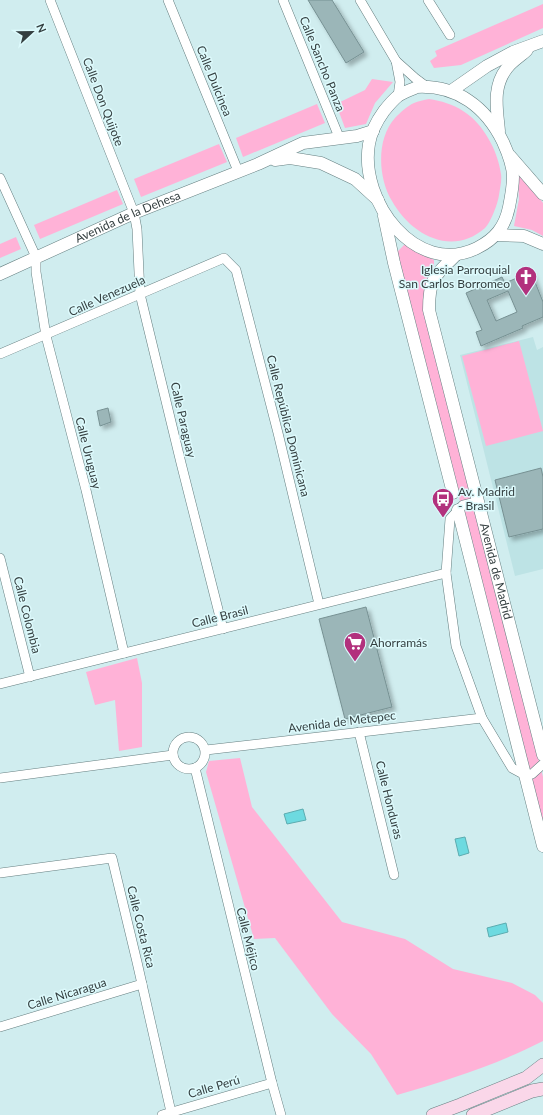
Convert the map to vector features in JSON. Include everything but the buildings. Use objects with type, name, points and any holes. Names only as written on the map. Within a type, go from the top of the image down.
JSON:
[{"type":"main road","points":[[433,1115],[526,1078],[543,1065]]},
{"type":"main road","points":[[473,1115],[543,1088]]},
{"type":"street","name":"Calle Don Quijote","points":[[50,0],[134,213]]},
{"type":"street","name":"Calle Dulcinea","points":[[168,0],[238,171]]},
{"type":"street","name":"Calle Sancho Panza","points":[[284,0],[339,137]]},
{"type":"street","points":[[360,0],[396,61],[414,78],[427,87]]},
{"type":"street","points":[[428,0],[450,35]]},
{"type":"street","points":[[451,91],[487,66],[513,52],[538,43]]},
{"type":"street","points":[[499,134],[496,98],[498,82],[507,68],[538,43]]},
{"type":"street","points":[[396,61],[400,82],[398,96]]},
{"type":"street","points":[[417,87],[451,91],[474,104],[485,114],[499,134],[508,154],[513,177],[512,194],[508,214],[496,235],[480,247],[456,255],[440,254],[430,251],[407,239],[392,224],[381,206],[369,172],[369,145],[376,121],[398,96],[417,87]]},
{"type":"street","name":"Avenida de la Dehesa","points":[[0,274],[134,213],[258,164],[303,143],[339,137],[357,136],[373,131]]},
{"type":"street","points":[[508,154],[543,194]]},
{"type":"street","name":"Avenida de la Dehesa","points":[[258,164],[290,158],[321,162],[355,179],[381,206]]},
{"type":"street","points":[[0,178],[36,257]]},
{"type":"street","name":"Avenida de Madrid","points":[[381,206],[394,263],[543,846]]},
{"type":"street","name":"Calle Paraguay","points":[[134,213],[137,229],[140,294],[223,629]]},
{"type":"street","points":[[496,235],[524,236],[543,244]]},
{"type":"street","name":"Avenida de Madrid","points":[[456,255],[433,280],[429,292],[429,310],[543,755]]},
{"type":"street","name":"Calle Uruguay","points":[[36,257],[36,272],[46,336],[86,490],[124,653]]},
{"type":"street","name":"Calle Venezuela","points":[[0,354],[46,336],[224,258]]},
{"type":"street","name":"Calle República Dominicana","points":[[224,258],[236,270],[278,433],[319,604]]},
{"type":"street","points":[[479,505],[471,503],[467,504],[458,510],[450,519],[446,573],[456,646],[482,718],[512,768],[525,775],[532,774],[543,764]]},
{"type":"street","name":"Calle Colombia","points":[[0,558],[30,677]]},
{"type":"street","name":"Calle Brasil","points":[[0,684],[446,573]]},
{"type":"street","name":"Avenida de Metepec","points":[[206,750],[482,718]]},
{"type":"street","name":"Calle Honduras","points":[[359,732],[394,875]]},
{"type":"street","points":[[190,736],[200,740],[204,744],[206,750],[204,761],[195,768],[190,769],[181,767],[174,759],[173,754],[176,744],[184,737],[190,736]]},
{"type":"street","points":[[0,778],[173,754]]},
{"type":"street","name":"Calle Méjico","points":[[195,768],[272,1084],[281,1115]]},
{"type":"street","name":"Calle Costa Rica","points":[[0,873],[112,858],[142,984],[166,1113]]},
{"type":"street","name":"Calle Nicaragua","points":[[0,1026],[142,984]]},
{"type":"street","name":"Calle Perú","points":[[166,1113],[272,1084]]},
{"type":"shaded area","points":[[543,4],[543,28],[461,65],[434,68],[430,61],[437,56],[435,51]]},
{"type":"shaded area","points":[[372,79],[393,82],[375,103],[366,124],[345,128],[336,104],[365,90]]},
{"type":"shaded area","points":[[429,99],[451,105],[459,109],[470,116],[477,123],[493,147],[497,156],[501,174],[499,195],[490,221],[485,228],[472,237],[459,241],[446,241],[433,238],[410,224],[392,201],[387,192],[384,181],[381,159],[382,147],[389,127],[395,118],[409,106]]},
{"type":"shaded area","points":[[317,104],[325,123],[243,157],[236,138]]},
{"type":"shaded area","points":[[219,144],[227,162],[141,197],[134,179]]},
{"type":"shaded area","points":[[517,167],[543,203],[543,236],[532,230],[514,226],[519,199]]},
{"type":"shaded area","points":[[117,190],[123,204],[40,239],[34,225]]},
{"type":"shaded area","points":[[16,237],[21,249],[0,258],[0,244]]},
{"type":"shaded area","points":[[405,244],[434,260],[434,267],[426,282],[423,306],[543,777],[543,823],[396,253]]},
{"type":"shaded area","points":[[533,337],[537,350],[543,347],[543,569],[515,576],[460,355]]},
{"type":"shaded area","points":[[519,341],[543,431],[486,446],[462,356]]},
{"type":"shaded area","points":[[137,658],[142,683],[142,747],[119,751],[115,700],[95,705],[86,672]]},
{"type":"shaded area","points":[[240,758],[252,807],[342,922],[405,939],[453,969],[512,983],[535,995],[543,1003],[543,1041],[525,1050],[472,1071],[397,1095],[371,1054],[332,1014],[275,938],[254,939],[206,772],[209,761]]},
{"type":"water","points":[[303,809],[306,820],[287,824],[284,814]]},
{"type":"water","points":[[465,837],[469,853],[459,856],[455,839]]},
{"type":"water","points":[[506,923],[508,932],[489,937],[487,928]]},
{"type":"place","name":"Iglesia Parroquial San Carlos Borromeo","points":[[526,296]]},
{"type":"place","name":"Av. Madrid - Brasil","points":[[443,518]]},
{"type":"place","name":"Ahorramás","points":[[355,662]]}]
